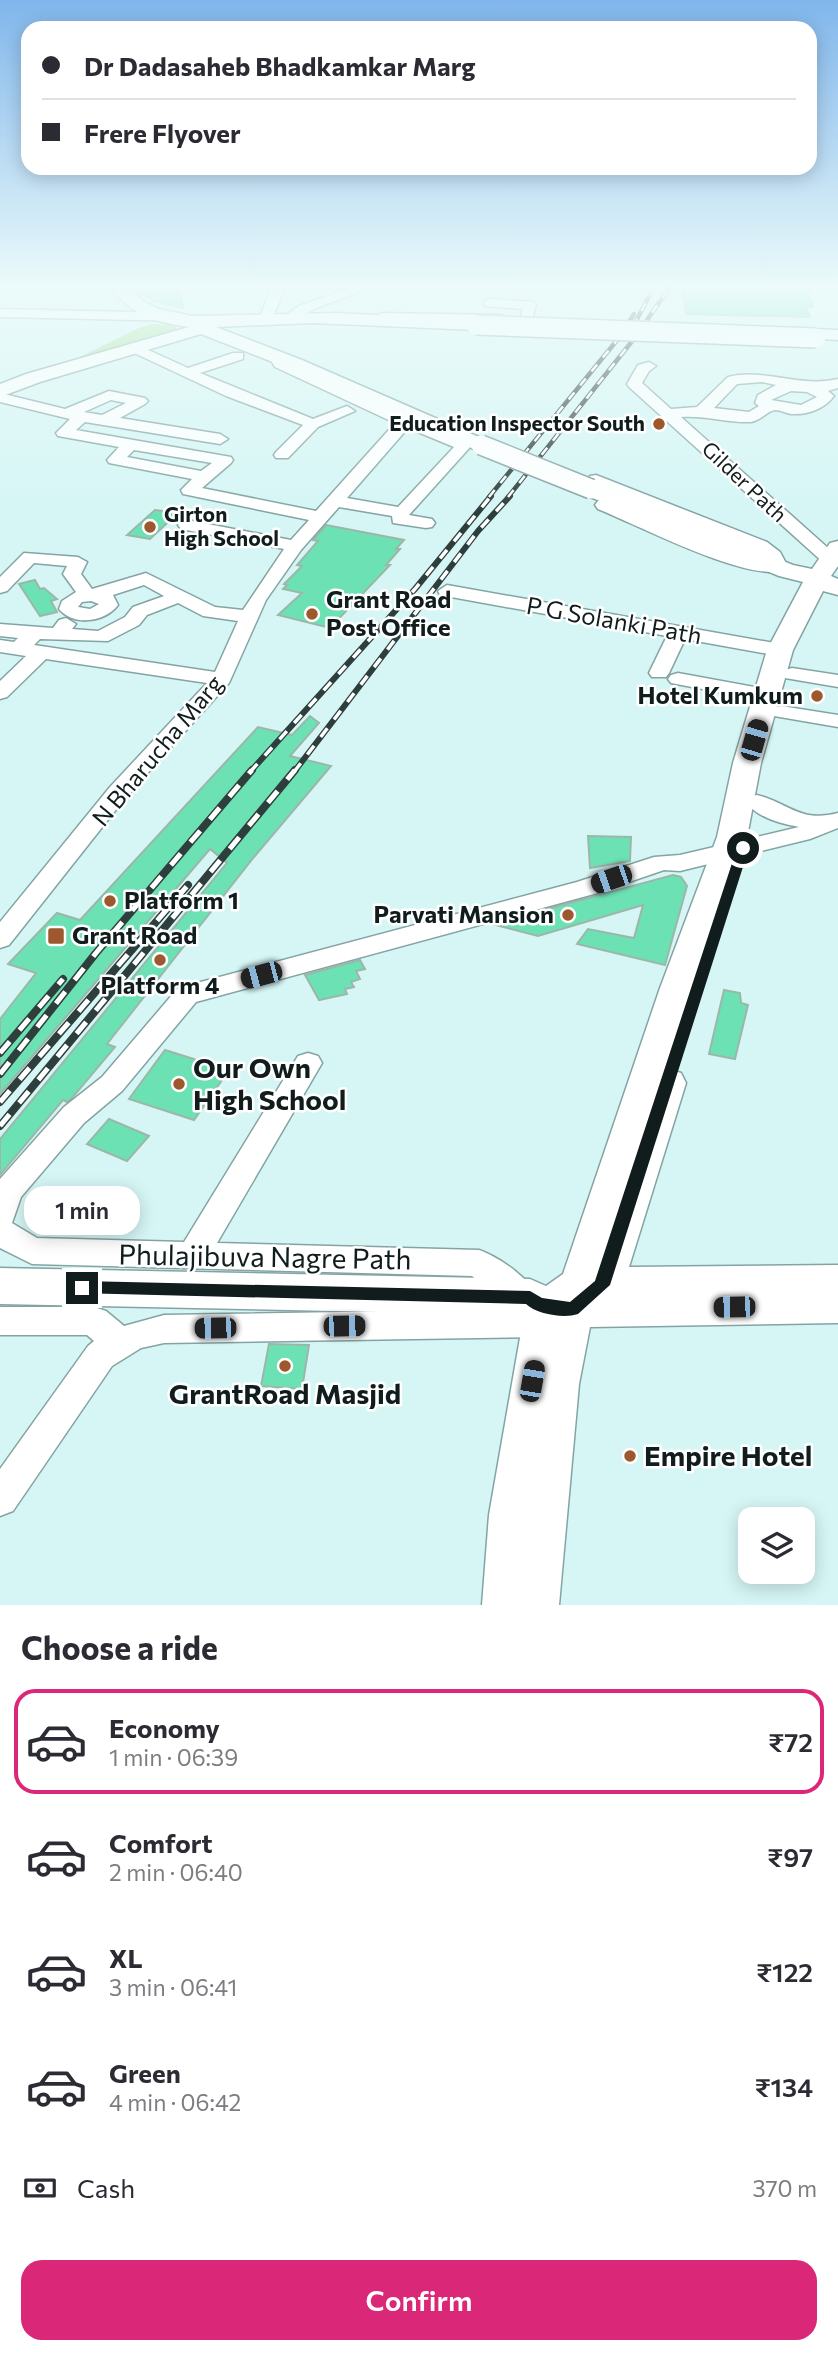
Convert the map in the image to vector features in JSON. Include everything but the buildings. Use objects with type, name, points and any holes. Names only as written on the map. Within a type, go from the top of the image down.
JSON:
[{"type":"main road","points":[[0,392],[63,362]]},
{"type":"main road","points":[[0,392],[33,378],[88,362]]},
{"type":"main road","points":[[288,362],[481,445],[783,569],[793,578],[830,579],[786,662],[747,763],[737,843]]},
{"type":"main road","points":[[507,1605],[513,1515],[552,1300],[737,843],[757,802],[773,703],[786,662]]},
{"type":"main road","points":[[552,1300],[838,1283]]},
{"type":"main road","points":[[0,1286],[838,1305]]},
{"type":"main road","points":[[534,1605],[557,1384],[552,1300]]},
{"type":"street","points":[[163,362],[268,409],[313,424]]},
{"type":"street","points":[[186,373],[201,362]]},
{"type":"street","points":[[288,362],[280,364],[405,422],[464,445],[397,520]]},
{"type":"street","name":"Gilder Path","points":[[649,366],[643,368],[634,384],[830,579]]},
{"type":"street","points":[[702,411],[733,380],[762,379],[796,385],[813,389],[827,396],[810,409],[796,411],[764,402],[765,396],[780,387],[796,385]]},
{"type":"street","points":[[813,389],[838,383]]},
{"type":"street","points":[[0,392],[74,416],[220,439]]},
{"type":"street","points":[[103,421],[139,401],[109,395],[74,416],[64,433],[225,460],[189,490]]},
{"type":"street","points":[[751,417],[772,405]]},
{"type":"street","points":[[662,410],[702,411],[751,417],[771,423]]},
{"type":"street","points":[[282,455],[313,424],[347,411]]},
{"type":"street","name":"N Bharucha Marg","points":[[4,929],[118,792],[222,679],[257,600],[319,517],[405,422]]},
{"type":"street","points":[[389,440],[425,430]]},
{"type":"street","points":[[131,444],[115,460],[205,477]]},
{"type":"street","points":[[154,484],[319,517]]},
{"type":"street","points":[[334,501],[397,520],[426,523]]},
{"type":"street","points":[[187,525],[296,546]]},
{"type":"street","points":[[0,586],[26,559],[35,556],[79,563],[72,574],[84,593]]},
{"type":"street","points":[[0,597],[28,570],[56,572],[84,593]]},
{"type":"street","points":[[59,634],[74,612],[69,609],[71,601],[84,593],[143,579],[210,612],[250,617]]},
{"type":"street","name":"P G Solanki Path","points":[[447,591],[679,632],[786,662],[838,681]]},
{"type":"street","points":[[19,649],[59,634],[101,637],[132,621],[140,611],[180,596]]},
{"type":"street","points":[[0,630],[19,649],[222,679]]},
{"type":"street","points":[[679,632],[668,676],[838,721]]},
{"type":"street","points":[[6,687],[19,649]]},
{"type":"street","points":[[757,802],[787,818],[831,822]]},
{"type":"street","points":[[0,1216],[7,1192],[74,1115],[112,1084],[187,995],[585,888],[662,862],[680,863],[737,843],[802,834],[831,822]]},
{"type":"street","points":[[193,1255],[308,1063]]},
{"type":"street","name":"Phulajibuva Nagre Path","points":[[0,1232],[32,1251],[479,1263],[552,1300]]},
{"type":"street","points":[[6,1479],[100,1356],[119,1342],[140,1333],[163,1329],[552,1300]]},
{"type":"street","points":[[0,1321],[94,1321],[119,1342]]},
{"type":"railway","points":[[489,497],[599,362]]},
{"type":"railway","points":[[508,497],[616,362]]},
{"type":"railway","points":[[250,772],[415,589],[491,496]]},
{"type":"railway","points":[[294,772],[478,531],[510,496]]},
{"type":"railway","points":[[0,1074],[96,953],[252,770]]},
{"type":"railway","points":[[0,1126],[295,770]]},
{"type":"railway","points":[[0,1102],[188,885]]},
{"type":"railway","points":[[0,1053],[63,979]]},
{"type":"place","name":"Education Inspector South","points":[[659,424]]},
{"type":"place","name":"Girton High School","points":[[150,527]]},
{"type":"place","name":"Grant Road Post Office","points":[[312,614]]},
{"type":"place","name":"Hotel Kumkum","points":[[817,696]]},
{"type":"place","name":"Platform 1","points":[[110,901]]},
{"type":"place","name":"Parvati Mansion","points":[[568,915]]},
{"type":"place","name":"Grant Road","points":[[56,936]]},
{"type":"place","name":"Platform 4","points":[[160,960]]},
{"type":"place","name":"Our Own High School","points":[[179,1084]]},
{"type":"place","name":"GrantRoad Masjid","points":[[285,1366]]},
{"type":"place","name":"Empire Hotel","points":[[630,1456]]},
{"type":"route","points":[[82,1288],[530,1297],[537,1305],[572,1309],[602,1285],[743,848]]}]
